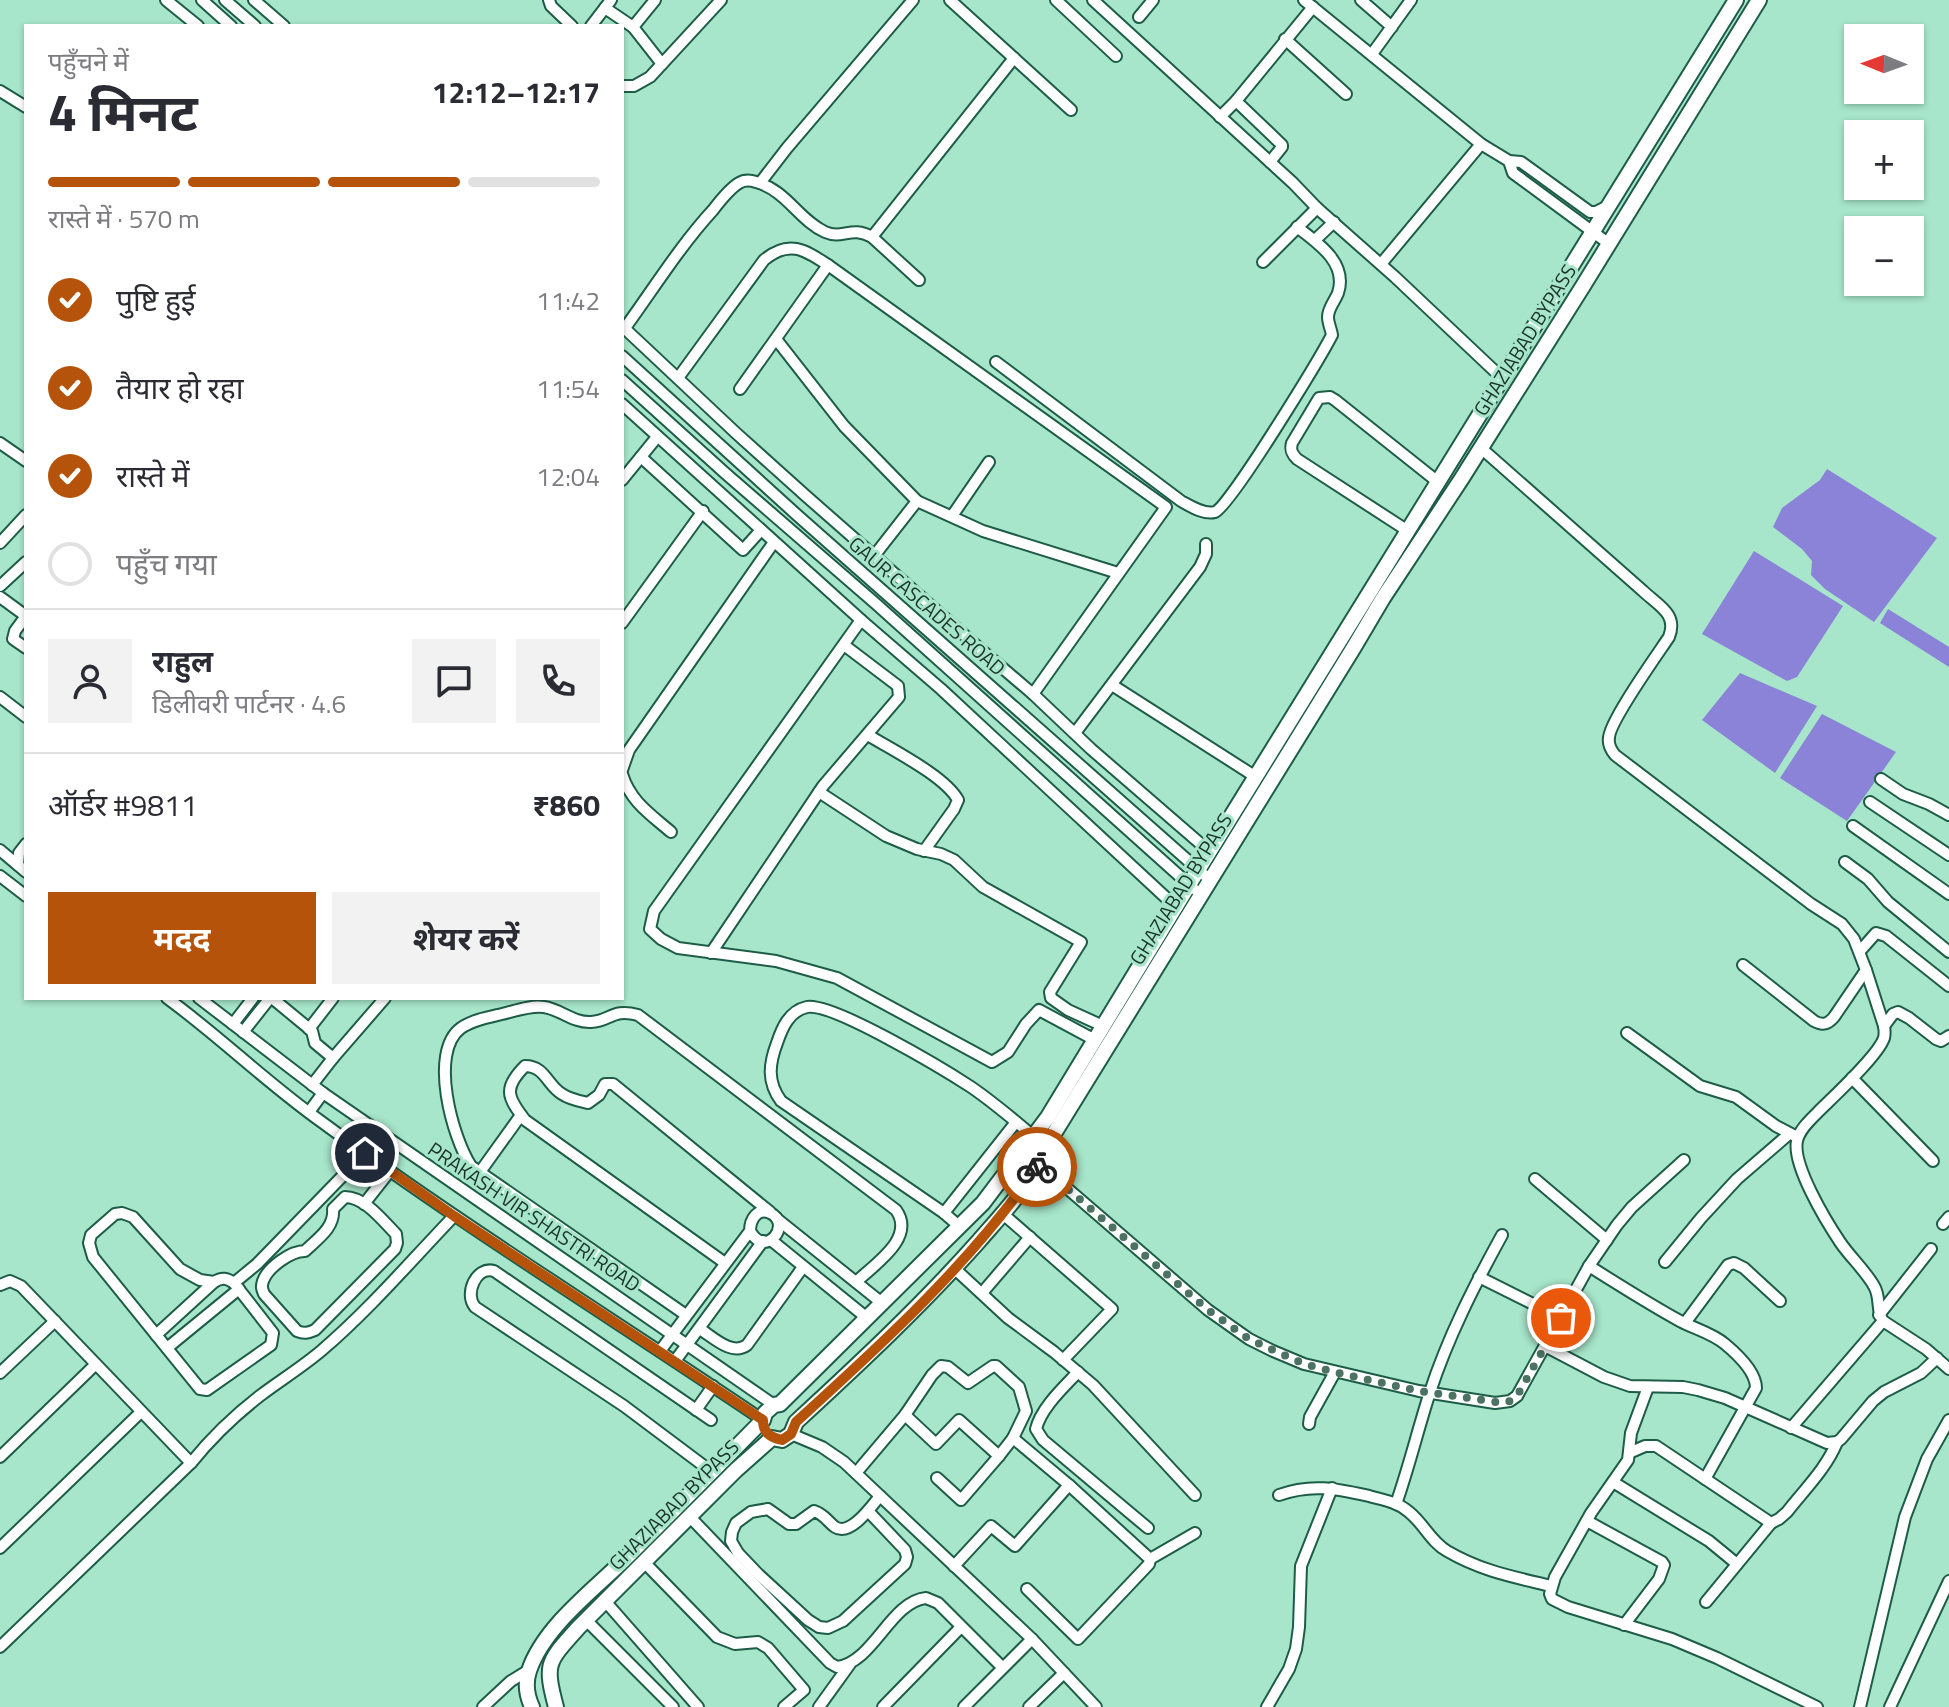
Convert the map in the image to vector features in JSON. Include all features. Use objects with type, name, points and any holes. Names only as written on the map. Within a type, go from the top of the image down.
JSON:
[{"type":"highway","name":"GHAZIABAD BYPASS","points":[[556,1707],[548,1671],[556,1652],[736,1470],[772,1438],[782,1440],[869,1355],[1003,1214],[1039,1164],[1045,1148],[1195,890],[1198,870],[1736,0]]},
{"type":"highway","name":"GHAZIABAD BYPASS","points":[[529,1670],[559,1623],[712,1472],[763,1420],[765,1413],[983,1203],[1048,1117],[1176,907],[1210,880],[1383,598],[1583,286],[1759,0]]},
{"type":"highway","points":[[1693,70],[1709,82]]},
{"type":"highway","points":[[777,1404],[787,1406],[795,1413],[794,1428]]},
{"type":"highway","points":[[763,1420],[766,1433],[772,1438]]},
{"type":"highway","points":[[529,1670],[528,1697],[532,1707]]},
{"type":"street","points":[[166,0],[196,24]]},
{"type":"street","points":[[202,0],[229,24]]},
{"type":"street","points":[[210,24],[226,0],[253,24]]},
{"type":"street","points":[[254,0],[282,24]]},
{"type":"street","points":[[549,0],[551,6],[570,24]]},
{"type":"street","points":[[633,27],[655,0]]},
{"type":"street","points":[[760,183],[913,0]]},
{"type":"street","points":[[950,0],[1071,110]]},
{"type":"street","points":[[1056,0],[1116,56]]},
{"type":"street","points":[[1093,0],[1502,378]]},
{"type":"street","points":[[1139,17],[1153,0]]},
{"type":"street","points":[[1361,0],[1392,27]]},
{"type":"street","points":[[1372,54],[1411,0]]},
{"type":"street","points":[[624,86],[634,86],[650,77],[719,1]]},
{"type":"street","points":[[593,24],[608,4],[633,27],[662,64]]},
{"type":"street","points":[[1220,117],[1285,39],[1308,4],[1481,144],[1509,161],[1521,162],[1590,212],[1609,205]]},
{"type":"street","points":[[1285,39],[1346,94]]},
{"type":"street","points":[[872,237],[1014,58]]},
{"type":"street","points":[[0,91],[24,106]]},
{"type":"street","points":[[1236,101],[1282,145],[1270,162]]},
{"type":"street","points":[[1381,264],[1481,144]]},
{"type":"street","points":[[1509,161],[1513,173],[1608,243]]},
{"type":"street","points":[[919,280],[864,232],[828,233],[774,190],[749,180],[739,183],[728,193],[686,242],[624,327],[737,434],[1210,852]]},
{"type":"street","points":[[1263,262],[1317,208]]},
{"type":"street","points":[[1315,240],[1334,222]]},
{"type":"street","points":[[996,362],[1181,501],[1194,509],[1212,513],[1218,511],[1232,495],[1332,335],[1328,314],[1337,296],[1339,272],[1327,251],[1297,227]]},
{"type":"street","points":[[678,378],[764,260],[774,251],[796,249],[828,265],[1166,507],[1033,694]]},
{"type":"street","points":[[740,389],[828,265]]},
{"type":"street","points":[[776,339],[844,426],[917,501],[983,531],[1118,573]]},
{"type":"street","name":"GAUR CASCADES ROAD","points":[[624,358],[1210,880]]},
{"type":"street","name":"GAUR CASCADES ROAD","points":[[624,382],[1195,890]]},
{"type":"street","points":[[1408,531],[1292,454],[1292,443],[1319,398],[1335,400],[1438,482]]},
{"type":"street","points":[[624,406],[941,689],[1176,907]]},
{"type":"street","points":[[723,448],[737,434]]},
{"type":"street","points":[[624,478],[657,437]]},
{"type":"street","points":[[0,443],[24,460]]},
{"type":"street","points":[[1481,448],[1643,591],[1672,622],[1669,637],[1609,732],[1608,741],[1615,755],[1811,904],[1842,924],[1860,951],[1884,1026],[1882,1042],[1852,1078],[1806,1125],[1729,1188],[1665,1262]]},
{"type":"street","points":[[641,457],[743,550],[761,530]]},
{"type":"street","points":[[952,516],[989,462]]},
{"type":"street","points":[[712,487],[725,473]]},
{"type":"street","points":[[874,556],[917,501]]},
{"type":"street","points":[[624,620],[703,511]]},
{"type":"street","points":[[0,543],[24,517]]},
{"type":"street","points":[[624,766],[629,750],[774,542]]},
{"type":"street","points":[[1075,733],[1200,567],[1206,554],[1206,544]]},
{"type":"street","points":[[0,586],[24,564]]},
{"type":"street","points":[[0,597],[24,615]]},
{"type":"street","points":[[24,619],[13,639],[24,647]]},
{"type":"street","points":[[819,792],[886,836],[954,860],[983,887],[1081,942],[1050,994],[1008,1052],[992,1062],[837,978],[776,961],[678,948],[650,929],[654,911],[861,620]]},
{"type":"street","points":[[711,953],[819,792],[899,697],[898,686],[844,645]]},
{"type":"street","points":[[966,663],[979,648]]},
{"type":"street","points":[[941,689],[953,674]]},
{"type":"street","points":[[1112,685],[1256,777]]},
{"type":"street","points":[[0,697],[24,710]]},
{"type":"street","points":[[868,735],[935,777],[958,800],[924,851]]},
{"type":"street","points":[[1881,779],[1903,794],[1949,815]]},
{"type":"street","points":[[624,780],[634,800],[671,832]]},
{"type":"street","points":[[1870,802],[1949,855]]},
{"type":"street","points":[[1853,826],[1949,894]]},
{"type":"street","points":[[23,867],[19,853],[24,847]]},
{"type":"street","points":[[0,850],[23,867]]},
{"type":"street","points":[[1845,862],[1868,879],[1895,909],[1949,952]]},
{"type":"street","points":[[0,876],[23,867]]},
{"type":"street","points":[[0,876],[24,894]]},
{"type":"street","points":[[1860,951],[1871,936],[1880,933],[1949,986]]},
{"type":"street","points":[[1743,965],[1819,1024],[1829,1023],[1866,970]]},
{"type":"street","points":[[1050,994],[1068,1010],[1103,1026]]},
{"type":"street","name":"PRAKASH VIR SHASTRI ROAD","points":[[169,1000],[309,1112],[390,1171],[763,1420]]},
{"type":"street","name":"PRAKASH VIR SHASTRI ROAD","points":[[202,1000],[312,1085],[466,1194],[777,1404]]},
{"type":"street","points":[[233,1024],[251,1000]]},
{"type":"street","points":[[243,1032],[269,1000]]},
{"type":"street","points":[[273,1000],[312,1031],[315,1043],[333,1058]]},
{"type":"street","points":[[309,1029],[331,1000]]},
{"type":"street","points":[[312,1085],[383,1000]]},
{"type":"street","points":[[959,1226],[781,1101],[775,1093],[770,1072],[781,1031],[788,1019],[805,1007],[817,1006],[834,1012],[944,1070],[992,1102],[1033,1136]]},
{"type":"street","points":[[686,1315],[471,1166],[463,1153],[445,1087],[446,1056],[460,1028],[526,1008],[544,1007],[569,1018],[591,1022],[627,1012],[638,1015],[896,1210],[902,1218],[898,1242],[856,1282]]},
{"type":"street","points":[[1039,1010],[1095,1040]]},
{"type":"street","points":[[1884,1026],[1898,1012],[1936,1039],[1941,1041],[1949,1036]]},
{"type":"street","points":[[1627,1033],[1700,1086],[1736,1097],[1793,1136],[1803,1176],[1840,1241],[1874,1286],[1881,1318],[1949,1369]]},
{"type":"street","points":[[725,1263],[525,1120],[510,1096],[511,1080],[525,1066],[532,1066],[540,1070],[563,1096],[588,1103],[599,1095],[605,1084],[613,1084],[882,1303]]},
{"type":"street","points":[[1852,1078],[1933,1161]]},
{"type":"street","points":[[309,1112],[323,1093]]},
{"type":"street","points":[[480,1172],[521,1115]]},
{"type":"street","points":[[944,1213],[1016,1122]]},
{"type":"street","points":[[167,1348],[237,1286],[365,1153]]},
{"type":"street","points":[[1039,1164],[1208,1310],[1249,1339],[1304,1364],[1495,1403],[1510,1401],[1517,1396],[1589,1266],[1607,1240],[1632,1207],[1684,1160]]},
{"type":"street","points":[[364,1204],[390,1171]]},
{"type":"street","points":[[1535,1179],[1607,1240]]},
{"type":"street","points":[[345,1197],[352,1197],[364,1204],[396,1234],[395,1249],[315,1330],[308,1333],[297,1331],[264,1294],[262,1282],[285,1257],[305,1251],[331,1225],[333,1209],[345,1197]]},
{"type":"street","points":[[675,1361],[767,1241],[777,1234],[779,1227],[773,1216],[762,1212],[754,1215],[750,1222],[753,1236],[767,1241],[867,1318]]},
{"type":"street","points":[[156,1335],[214,1282],[227,1278],[237,1286],[273,1333],[271,1345],[203,1391],[200,1389],[167,1348],[156,1335],[93,1257],[89,1243],[97,1229],[115,1214],[127,1214],[180,1269],[200,1280],[214,1282]]},
{"type":"street","points":[[1003,1214],[1112,1309],[1063,1360]]},
{"type":"street","points":[[0,1647],[191,1463],[233,1418],[318,1354],[347,1328],[454,1216]]},
{"type":"street","points":[[660,1351],[750,1231]]},
{"type":"street","points":[[1396,1504],[1430,1392],[1461,1313],[1502,1235]]},
{"type":"street","points":[[982,1293],[1030,1237]]},
{"type":"street","points":[[1791,1428],[1881,1318],[1931,1249]]},
{"type":"street","points":[[1685,1323],[1728,1265],[1734,1263],[1744,1268],[1780,1301]]},
{"type":"street","points":[[1589,1266],[1685,1323],[1712,1334],[1726,1344],[1753,1375],[1756,1388],[1747,1408],[1705,1479]]},
{"type":"street","points":[[700,1329],[733,1350],[740,1350],[747,1345],[803,1267]]},
{"type":"street","points":[[954,1268],[1008,1318],[1093,1385],[1195,1495]]},
{"type":"street","points":[[711,1420],[494,1271],[487,1269],[480,1274],[470,1293],[471,1304],[624,1406],[712,1472]]},
{"type":"street","points":[[1479,1277],[1561,1318]]},
{"type":"street","points":[[0,1285],[10,1281],[21,1286],[191,1463]]},
{"type":"street","points":[[0,1373],[55,1321]]},
{"type":"street","points":[[1545,1346],[1604,1377],[1630,1386],[1698,1390],[1725,1398],[1822,1442],[1837,1442]]},
{"type":"street","points":[[1706,1602],[1771,1523],[1787,1512],[1825,1465],[1837,1442],[1873,1401],[1921,1373],[1937,1358]]},
{"type":"street","points":[[0,1457],[95,1365]]},
{"type":"street","points":[[856,1473],[942,1366],[948,1367],[968,1383],[996,1366],[1020,1388],[1026,1411],[1013,1438],[961,1500],[937,1478]]},
{"type":"street","points":[[1078,1372],[1044,1412],[1036,1429],[1043,1440],[1148,1528]]},
{"type":"street","points":[[1309,1424],[1335,1372]]},
{"type":"street","points":[[696,1410],[713,1386]]},
{"type":"street","points":[[1648,1387],[1631,1433],[1628,1460],[1587,1521],[1551,1586],[1552,1599],[1672,1639],[1817,1707]]},
{"type":"street","points":[[0,1548],[141,1412]]},
{"type":"street","points":[[905,1415],[936,1444],[959,1420],[999,1456]]},
{"type":"street","points":[[1860,1707],[1905,1517],[1927,1459],[1949,1420]]},
{"type":"street","points":[[794,1428],[837,1455],[1032,1639],[1096,1707]]},
{"type":"street","points":[[1013,1438],[1150,1559]]},
{"type":"street","points":[[1629,1453],[1645,1446],[1656,1446],[1771,1523]]},
{"type":"street","points":[[1613,1482],[1709,1541],[1737,1564]]},
{"type":"street","points":[[954,1566],[991,1526],[1015,1546],[1069,1485]]},
{"type":"street","points":[[1267,1707],[1289,1669],[1296,1649],[1301,1566],[1332,1488]]},
{"type":"street","points":[[1279,1495],[1293,1490],[1332,1488],[1396,1504],[1410,1512],[1435,1543],[1452,1554],[1487,1571],[1551,1586]]},
{"type":"street","points":[[868,1511],[905,1550],[905,1564],[843,1621],[828,1628],[819,1627],[808,1620],[758,1574],[731,1541],[736,1523],[751,1512],[768,1509],[789,1524],[796,1524],[814,1511],[841,1529],[855,1524],[880,1496]]},
{"type":"street","points":[[690,1517],[830,1663],[837,1667],[850,1664]]},
{"type":"street","points":[[1587,1521],[1664,1565],[1659,1579],[1624,1625]]},
{"type":"street","points":[[1027,1589],[1078,1639],[1149,1564],[1150,1559],[1195,1533]]},
{"type":"street","points":[[644,1562],[717,1637],[735,1644],[758,1642],[779,1659],[804,1690],[784,1707]]},
{"type":"street","points":[[1890,1707],[1946,1595],[1949,1581]]},
{"type":"street","points":[[819,1707],[850,1664],[910,1602],[918,1599],[932,1600],[1002,1667]]},
{"type":"street","points":[[605,1601],[698,1707]]},
{"type":"street","points":[[586,1620],[673,1707]]},
{"type":"street","points":[[883,1707],[961,1627]]},
{"type":"street","points":[[964,1707],[1032,1639]]},
{"type":"street","points":[[483,1707],[511,1681],[529,1670]]},
{"type":"street","points":[[1029,1707],[1064,1673]]},
{"type":"shaded area","points":[[1827,469],[1937,538],[1874,622],[1825,589],[1811,575],[1812,561],[1802,549],[1773,527],[1782,508],[1820,480]]},
{"type":"shaded area","points":[[1754,551],[1843,606],[1797,677],[1787,681],[1702,634]]},
{"type":"shaded area","points":[[1888,609],[1949,647],[1949,667],[1880,623]]},
{"type":"shaded area","points":[[1740,673],[1817,706],[1775,773],[1702,720]]},
{"type":"shaded area","points":[[1822,714],[1896,752],[1847,821],[1780,778]]},
{"type":"way so far","points":[[1037,1167],[1039,1164],[1208,1310],[1249,1339],[1304,1364],[1419,1391],[1503,1403],[1517,1396],[1561,1318]]},
{"type":"route","points":[[365,1153],[454,1216],[763,1420],[766,1433],[782,1440],[791,1434],[796,1422],[860,1364],[947,1276],[1011,1205],[1037,1167]]}]
